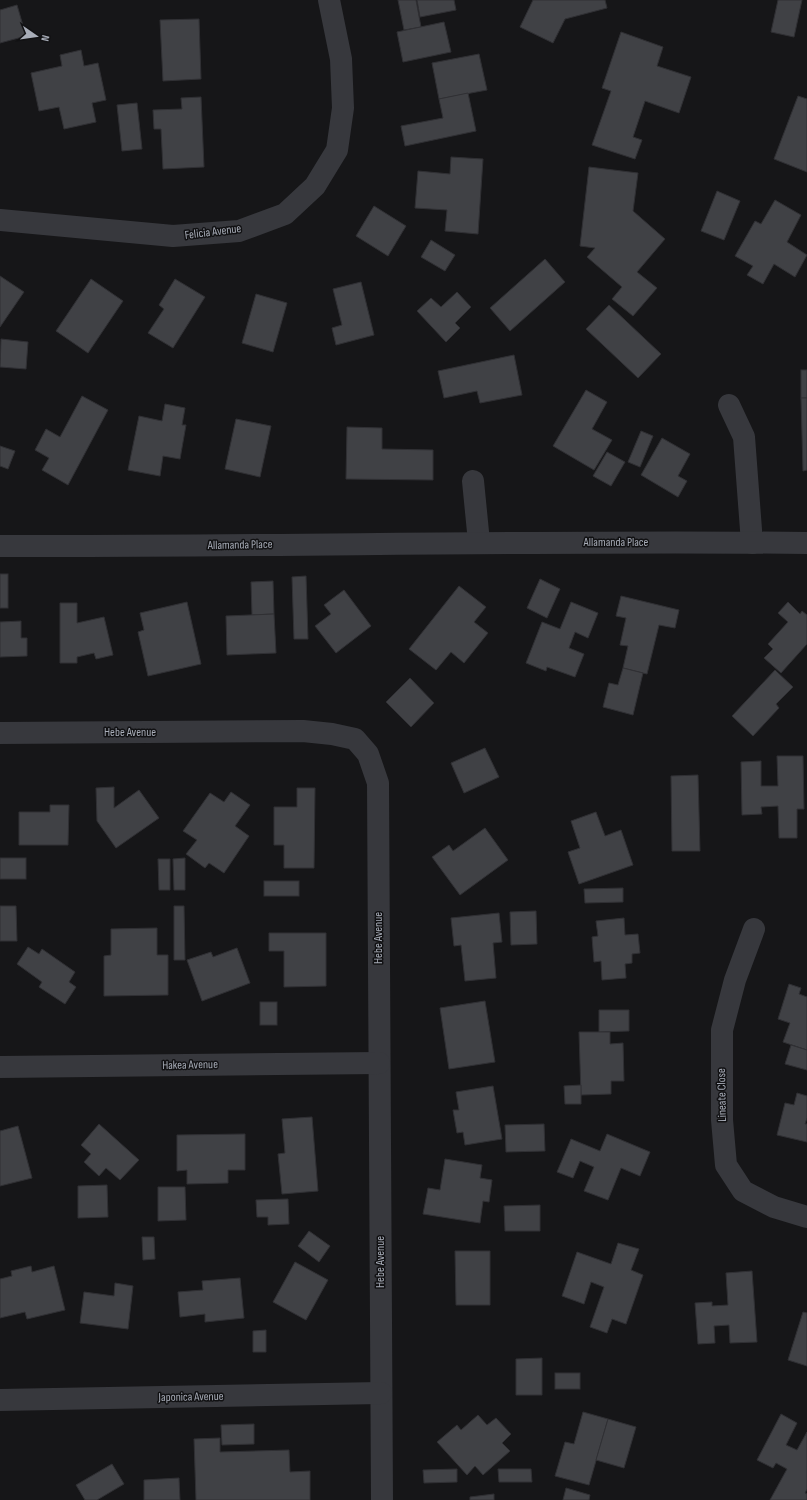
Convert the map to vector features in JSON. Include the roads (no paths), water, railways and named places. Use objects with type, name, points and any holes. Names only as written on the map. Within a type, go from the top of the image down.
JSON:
[{"type":"street","name":"Felicia Avenue","points":[[0,220],[173,236],[239,231],[285,214],[315,186],[337,150],[343,108],[341,66],[329,0]]},
{"type":"street","points":[[729,405],[744,437],[752,542]]},
{"type":"street","points":[[473,481],[479,542]]},
{"type":"street","name":"Allamanda Place","points":[[0,546],[479,542],[807,543]]},
{"type":"street","name":"Hebe Avenue","points":[[0,733],[303,731],[332,734],[356,739],[368,754],[378,783],[382,1500]]},
{"type":"street","name":"Lineate Close","points":[[754,929],[735,980],[722,1030],[722,1120],[726,1165],[743,1191],[774,1207],[807,1217]]},
{"type":"street","name":"Hakea Avenue","points":[[0,1067],[379,1063]]},
{"type":"street","name":"Japonica Avenue","points":[[0,1400],[381,1393]]}]
